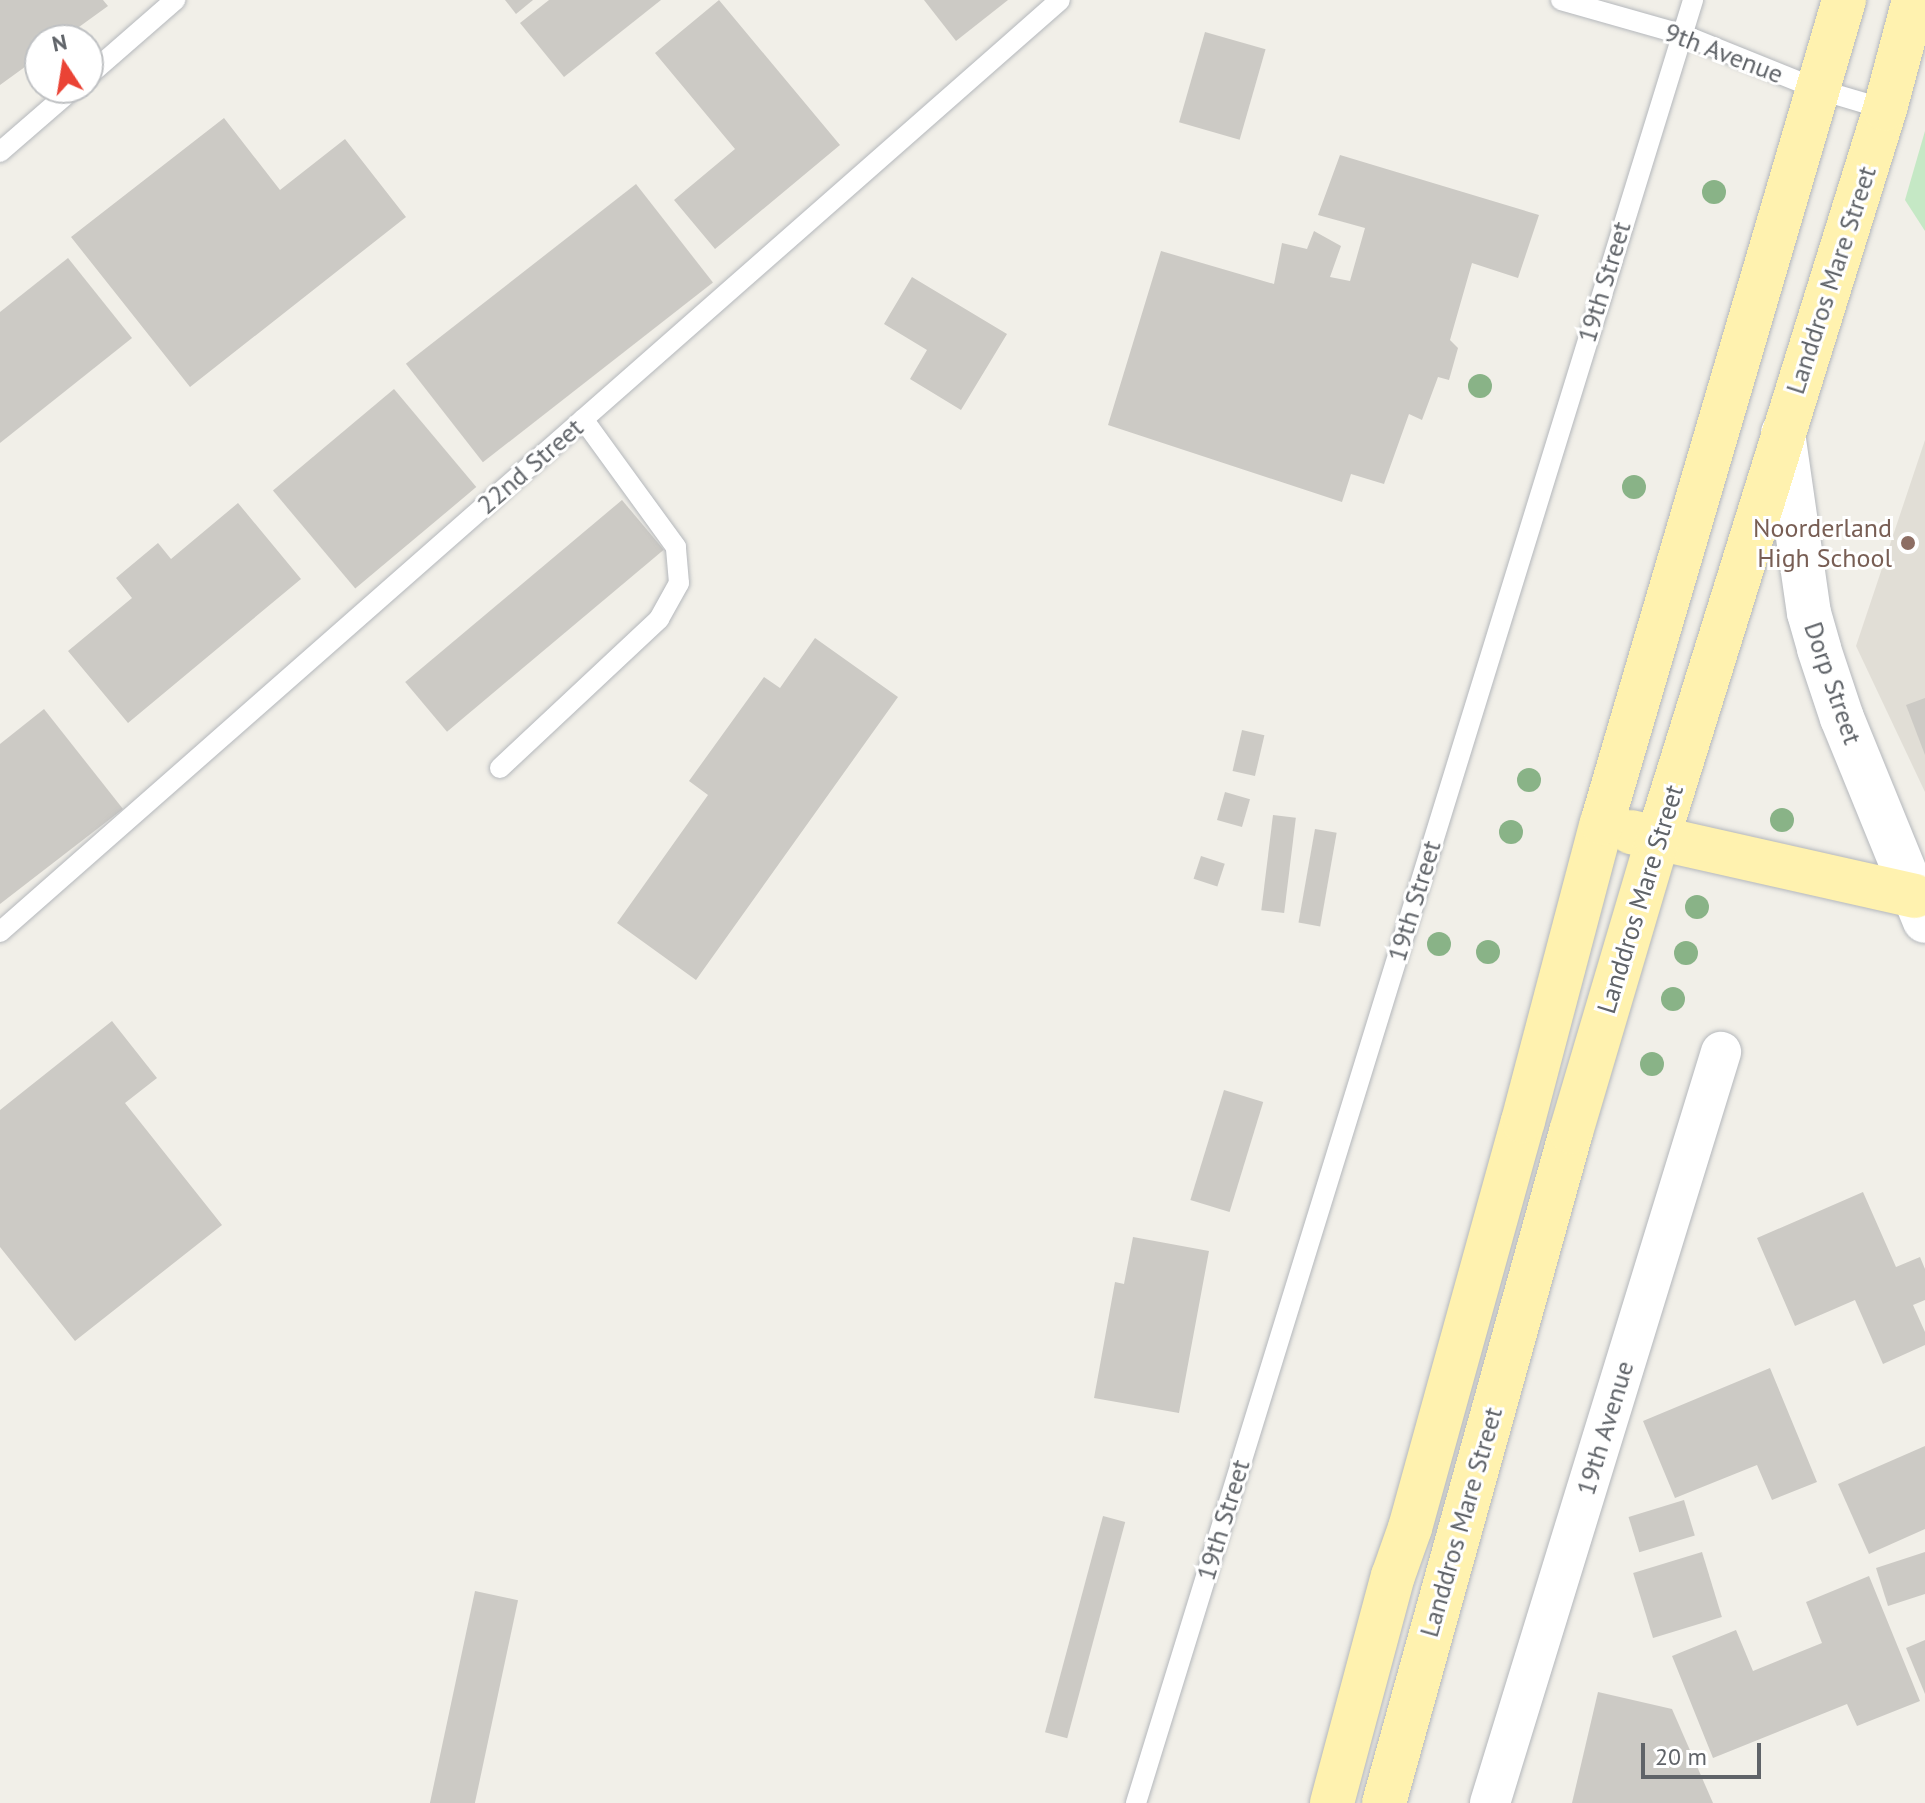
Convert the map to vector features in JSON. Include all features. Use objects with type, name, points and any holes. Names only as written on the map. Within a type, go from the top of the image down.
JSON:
[{"type":"main road","name":"Landdros Mare Street","points":[[1332,1803],[1393,1576],[1410,1528],[1523,1121],[1602,823],[1844,0]]},
{"type":"main road","name":"Landdros Mare Street","points":[[1384,1803],[1532,1269],[1657,841],[1885,109],[1914,0]]},
{"type":"main road","points":[[1602,823],[1657,841],[1920,909]]},
{"type":"street","name":"Dorp Street","points":[[1783,433],[1809,613],[1819,649],[1842,718],[1920,909]]},
{"type":"street","name":"19th Avenue","points":[[1490,1803],[1721,1052]]},
{"type":"lane","points":[[104,62],[175,0]]},
{"type":"lane","name":"22nd Street","points":[[0,932],[1060,0]]},
{"type":"lane","name":"9th Avenue","points":[[1561,0],[1681,34],[1817,89],[1885,109]]},
{"type":"lane","name":"19th Street","points":[[1136,1803],[1693,0]]},
{"type":"lane","points":[[0,152],[56,104]]},
{"type":"lane","points":[[500,768],[659,619],[679,583],[676,547],[583,419]]},
{"type":"shaded area","name":"Noorderland High School","points":[[1925,440],[1925,792],[1856,646]]},
{"type":"green space","points":[[1925,131],[1925,231],[1905,200]]},
{"type":"building","points":[[0,0],[103,0],[108,6],[83,24],[24,24],[24,68],[0,85]]},
{"type":"building","points":[[505,0],[533,0],[516,14]]},
{"type":"building","points":[[549,0],[661,0],[564,77],[520,23]]},
{"type":"building","points":[[719,0],[840,145],[715,249],[674,200],[735,149],[655,53]]},
{"type":"building","points":[[924,0],[1008,0],[956,41]]},
{"type":"building","points":[[1205,32],[1266,49],[1240,140],[1179,122]]},
{"type":"building","points":[[224,118],[280,190],[345,139],[406,217],[190,387],[71,237]]},
{"type":"building","points":[[1340,155],[1539,215],[1518,278],[1472,263],[1450,340],[1458,348],[1449,380],[1438,377],[1422,420],[1409,414],[1384,484],[1351,474],[1342,502],[1108,425],[1161,251],[1274,284],[1282,243],[1307,249],[1314,231],[1341,246],[1330,277],[1350,281],[1365,228],[1318,215]]},
{"type":"building","points":[[636,184],[713,283],[483,462],[406,364]]},
{"type":"building","points":[[68,258],[132,338],[0,443],[0,312]]},
{"type":"building","points":[[912,277],[1007,334],[961,410],[910,379],[927,350],[884,324]]},
{"type":"building","points":[[394,389],[476,487],[355,589],[273,491]]},
{"type":"building","points":[[622,500],[664,550],[447,732],[405,682]]},
{"type":"building","points":[[238,503],[301,579],[128,723],[68,651],[132,598],[116,578],[158,543],[171,559]]},
{"type":"building","points":[[815,638],[898,697],[696,980],[617,923],[708,795],[689,781],[764,677],[780,688]]},
{"type":"building","points":[[1925,698],[1925,755],[1906,705]]},
{"type":"building","points":[[44,709],[123,809],[0,904],[0,744]]},
{"type":"building","points":[[1242,730],[1264,735],[1255,776],[1233,771]]},
{"type":"building","points":[[1225,792],[1250,799],[1242,827],[1217,820]]},
{"type":"building","points":[[1273,815],[1296,818],[1284,913],[1261,910]]},
{"type":"building","points":[[1315,829],[1337,833],[1320,926],[1299,923]]},
{"type":"building","points":[[1201,856],[1225,864],[1217,887],[1194,879]]},
{"type":"building","points":[[112,1021],[157,1078],[125,1103],[222,1225],[75,1341],[0,1247],[0,1110]]},
{"type":"building","points":[[1224,1090],[1263,1102],[1230,1212],[1190,1200]]},
{"type":"building","points":[[1863,1192],[1896,1267],[1920,1257],[1925,1269],[1925,1300],[1913,1305],[1925,1332],[1925,1345],[1883,1364],[1855,1300],[1795,1326],[1757,1238]]},
{"type":"building","points":[[1133,1237],[1209,1251],[1179,1413],[1094,1398],[1115,1282],[1124,1284]]},
{"type":"building","points":[[1770,1368],[1817,1482],[1772,1500],[1757,1465],[1675,1498],[1643,1421]]},
{"type":"building","points":[[1925,1446],[1925,1529],[1869,1554],[1838,1484]]},
{"type":"building","points":[[1684,1500],[1695,1535],[1639,1552],[1629,1517]]},
{"type":"building","points":[[1103,1516],[1125,1522],[1067,1738],[1045,1732]]},
{"type":"building","points":[[1702,1552],[1722,1617],[1653,1638],[1633,1573]]},
{"type":"building","points":[[1925,1552],[1925,1594],[1888,1606],[1876,1568]]},
{"type":"building","points":[[1869,1576],[1920,1701],[1857,1726],[1847,1704],[1713,1758],[1672,1656],[1736,1630],[1753,1671],[1822,1643],[1806,1602]]},
{"type":"building","points":[[475,1591],[518,1600],[475,1803],[430,1803]]},
{"type":"building","points":[[1925,1640],[1925,1694],[1906,1648]]},
{"type":"building","points":[[1598,1692],[1672,1709],[1713,1803],[1572,1803]]},
{"type":"place","name":"Noorderland High School","points":[[1908,543]]}]
